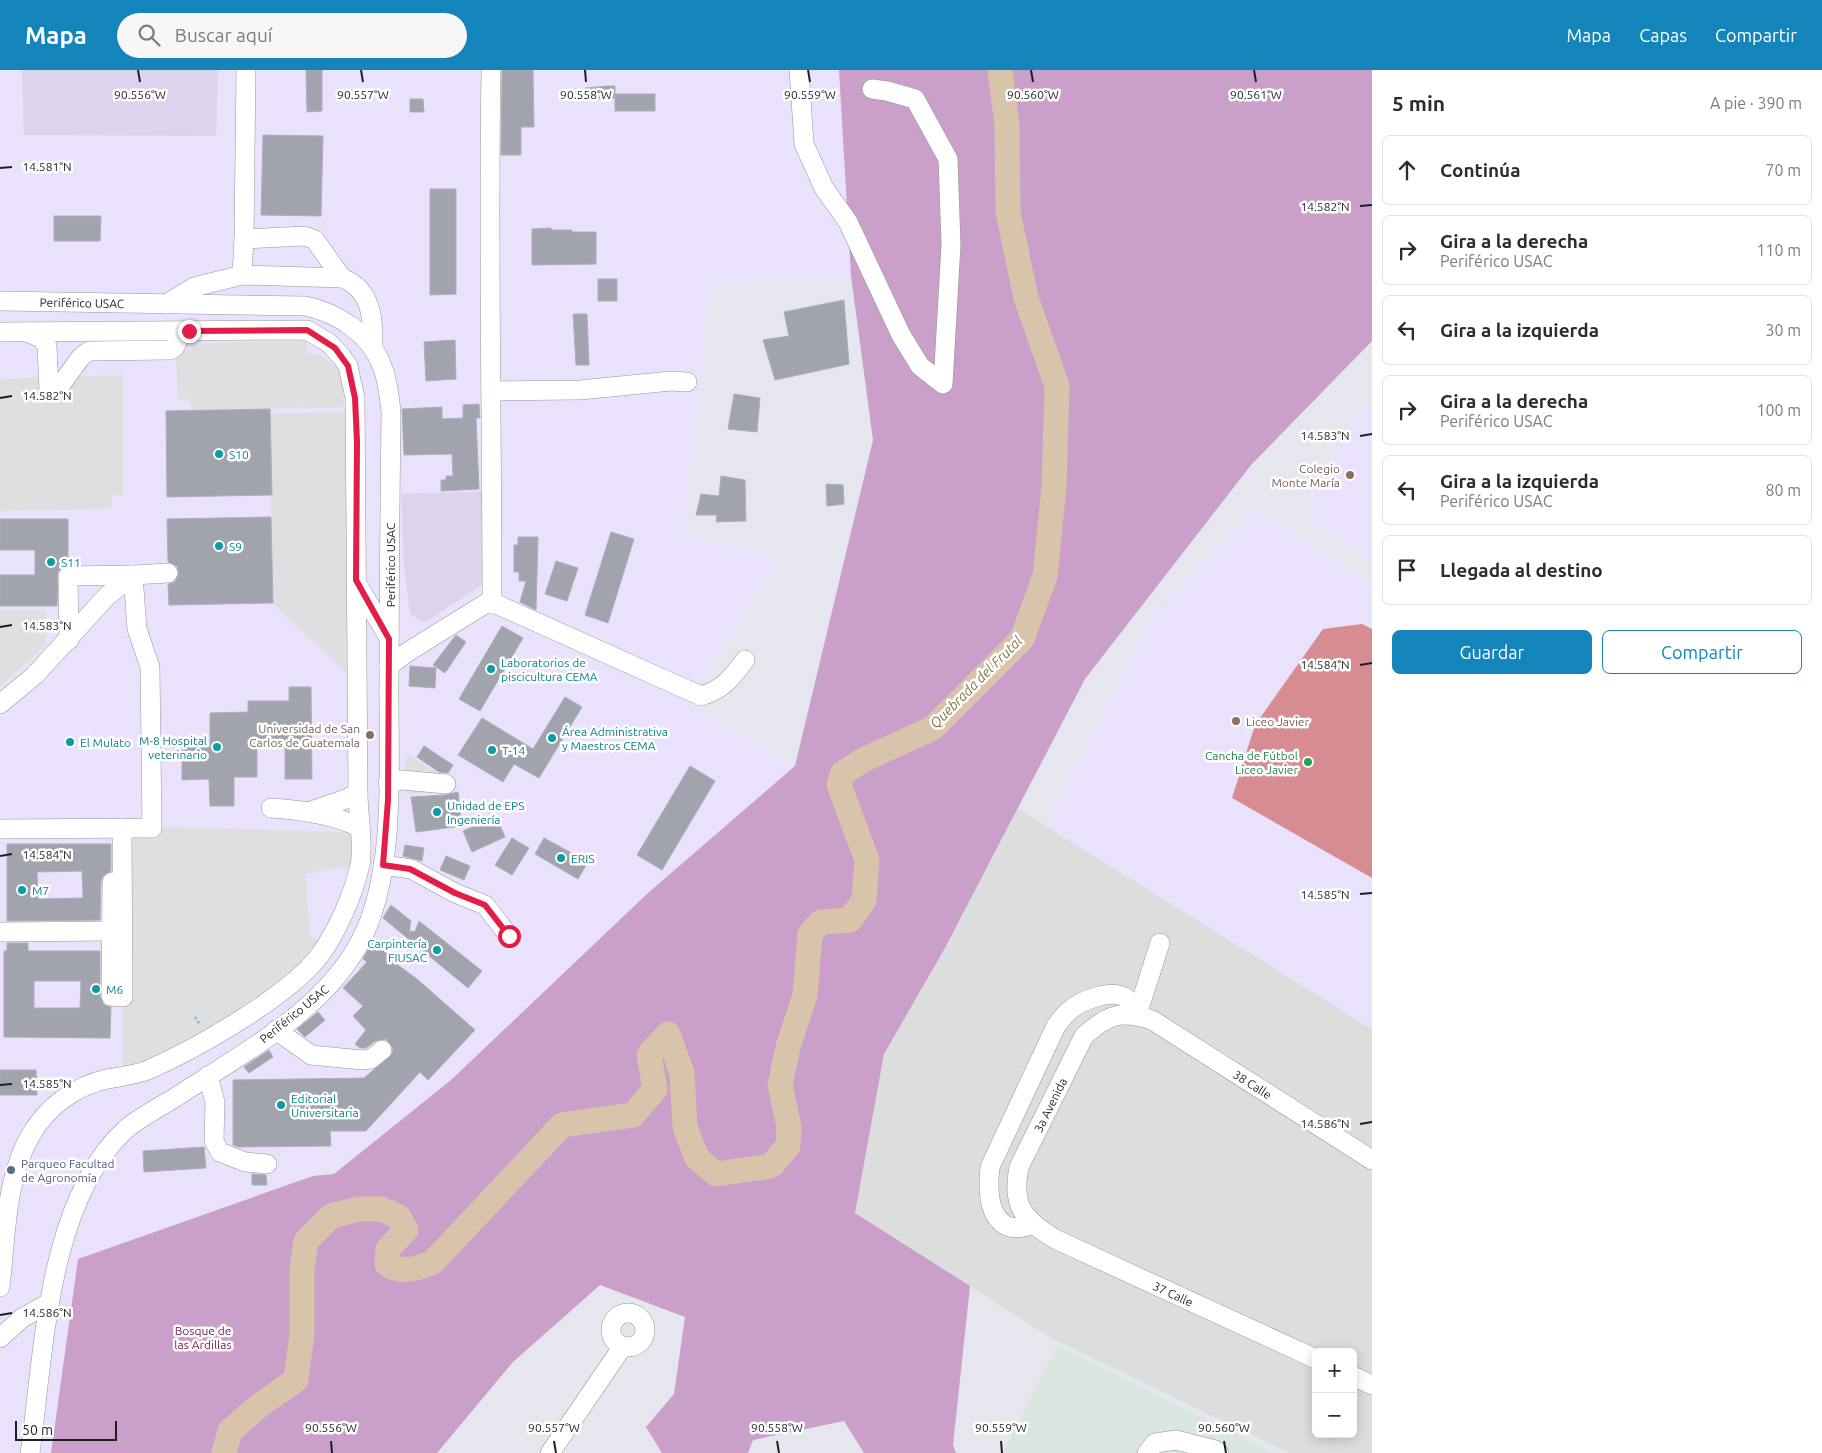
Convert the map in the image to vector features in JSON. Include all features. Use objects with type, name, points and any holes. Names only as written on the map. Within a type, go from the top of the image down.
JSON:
[{"type":"street","points":[[242,275],[246,70]]},
{"type":"street","points":[[491,70],[488,286],[491,391],[492,604]]},
{"type":"street","points":[[799,70],[804,144],[824,188],[848,222],[901,335],[920,366],[943,384],[951,245],[948,159],[915,99],[872,89]]},
{"type":"street","points":[[244,239],[305,236],[316,240],[342,278]]},
{"type":"street","points":[[166,304],[194,287],[242,275],[342,278],[353,282],[366,299],[372,315],[373,349]]},
{"type":"street","name":"Periférico USAC","points":[[0,301],[306,306],[327,311],[345,320],[373,349],[382,365],[391,411],[388,791],[383,865],[379,890],[371,917],[348,961],[332,983],[314,1001],[276,1030],[127,1129],[99,1161],[84,1189],[73,1216],[52,1284],[30,1453]]},
{"type":"street","points":[[0,310],[22,301]]},
{"type":"street","points":[[107,303],[175,331]]},
{"type":"street","points":[[0,332],[307,330],[329,343],[342,357],[348,366],[355,398],[357,442],[358,793],[361,846],[360,864],[345,908],[329,942],[308,969],[278,993],[222,1031],[140,1072],[86,1085],[73,1091],[42,1120],[32,1133],[21,1159],[10,1201],[0,1288]]},
{"type":"street","points":[[26,332],[41,338],[47,346],[53,390],[81,357],[89,351],[170,350],[175,347],[175,331]]},
{"type":"street","points":[[491,391],[580,390],[671,381],[687,382]]},
{"type":"street","points":[[68,640],[68,576],[168,573]]},
{"type":"street","points":[[0,704],[35,675],[107,596],[133,575]]},
{"type":"street","points":[[0,829],[152,828],[150,667],[137,629],[133,575]]},
{"type":"street","points":[[356,580],[389,639]]},
{"type":"street","points":[[389,666],[406,653],[485,604],[496,604],[701,696],[715,692],[729,682],[745,660]]},
{"type":"street","points":[[361,846],[378,824],[388,791],[402,780],[446,784]]},
{"type":"street","points":[[308,812],[346,800],[358,793]]},
{"type":"street","points":[[271,808],[308,812],[345,820],[359,827]]},
{"type":"street","points":[[112,882],[111,996],[123,997],[122,828]]},
{"type":"street","points":[[383,865],[410,869],[455,893],[485,905],[509,936]]},
{"type":"street","points":[[0,932],[112,931]]},
{"type":"street","points":[[1135,1014],[1160,942]]},
{"type":"street","points":[[1032,1225],[1017,1228],[1006,1226],[996,1216],[990,1198],[989,1174],[990,1167],[1056,1026],[1069,1010],[1109,994],[1120,995],[1128,1000],[1135,1014]]},
{"type":"street","name":"38 Calle","points":[[1135,1014],[1152,1020],[1372,1160]]},
{"type":"street","name":"3a Avenida","points":[[1032,1225],[1023,1214],[1018,1200],[1016,1180],[1019,1167],[1084,1036],[1099,1023],[1111,1017],[1135,1014]]},
{"type":"street","points":[[276,1030],[311,1055],[362,1060],[371,1059],[382,1050]]},
{"type":"street","points":[[208,1076],[215,1102],[214,1141],[220,1152],[245,1162],[267,1164]]},
{"type":"street","name":"37 Calle","points":[[1032,1225],[1055,1239],[1312,1357]]},
{"type":"street","points":[[0,1338],[22,1318],[49,1303]]},
{"type":"street","points":[[550,1453],[622,1346]]},
{"type":"street","points":[[1357,1378],[1372,1385]]},
{"type":"street","points":[[1147,1453],[1155,1443],[1176,1440],[1215,1450],[1219,1453]]},
{"type":"shaded area","name":"Universidad de San Carlos de Guatemala","points":[[0,70],[839,70],[851,276],[711,283],[683,536],[780,558],[687,704],[795,766],[648,893],[451,1080],[349,1160],[78,1259],[51,1453],[0,1453]]},
{"type":"shaded area","points":[[22,70],[218,70],[216,136],[24,135]]},
{"type":"shaded area","points":[[307,341],[307,353],[321,355],[338,368],[342,377],[344,407],[192,410],[190,402],[184,399],[178,400],[176,355],[205,343]]},
{"type":"shaded area","points":[[123,375],[123,495],[112,495],[111,509],[0,511],[0,379]]},
{"type":"shaded area","name":"Colegio Monte María","points":[[1372,398],[1372,561],[1308,517],[1347,434]]},
{"type":"shaded area","points":[[366,411],[356,429],[357,675],[344,671],[273,603],[270,414]]},
{"type":"shaded area","points":[[487,491],[487,582],[424,623],[410,614],[404,566],[401,494]]},
{"type":"shaded area","name":"Liceo Javier","points":[[1258,510],[1372,585],[1372,1029],[1046,825],[1153,617]]},
{"type":"shaded area","points":[[0,610],[46,610],[45,645],[0,687]]},
{"type":"shaded area","name":"Cancha de Fútbol Liceo Javier","points":[[1362,624],[1372,629],[1372,878],[1232,798],[1255,725],[1323,629]]},
{"type":"shaded area","points":[[405,753],[457,785],[457,788],[406,795]]},
{"type":"shaded area","points":[[1018,809],[1372,1029],[1372,1453],[1289,1453],[1053,1339],[855,1213],[884,1054],[945,948]]},
{"type":"shaded area","points":[[164,827],[347,832],[361,846],[360,864],[306,874],[310,938],[329,942],[278,993],[123,1076],[122,828]]},
{"type":"shaded area","points":[[1058,1345],[1274,1453],[1003,1453]]},
{"type":"green space","name":"Bosque de las Ardillas","points":[[839,70],[1372,70],[1372,341],[1251,465],[1085,679],[945,948],[884,1054],[855,1213],[970,1286],[953,1445],[956,1453],[864,1453],[844,1421],[753,1440],[748,1453],[662,1453],[646,1427],[674,1394],[685,1317],[600,1285],[513,1362],[437,1453],[51,1453],[78,1259],[313,1176],[334,1174],[451,1080],[648,893],[795,766],[873,440],[851,276]]},
{"type":"building","points":[[306,70],[322,70],[322,111],[307,112]]},
{"type":"building","points":[[502,70],[533,70],[534,127],[521,127],[521,155],[501,155]]},
{"type":"building","points":[[615,86],[615,98],[585,99],[585,88]]},
{"type":"building","points":[[615,94],[655,94],[655,111],[615,111]]},
{"type":"building","points":[[410,99],[423,99],[424,112],[410,112]]},
{"type":"building","points":[[263,135],[323,136],[321,216],[261,215]]},
{"type":"building","points":[[430,189],[456,189],[456,294],[430,295]]},
{"type":"building","points":[[54,216],[101,216],[100,241],[54,241]]},
{"type":"building","points":[[551,228],[551,230],[572,230],[572,232],[596,232],[596,264],[532,265],[532,229]]},
{"type":"building","points":[[598,279],[617,279],[617,301],[598,301]]},
{"type":"building","points":[[844,300],[849,364],[775,380],[763,340],[789,336],[784,312]]},
{"type":"building","points":[[573,314],[587,314],[589,365],[576,365]]},
{"type":"building","points":[[455,340],[456,379],[426,381],[424,342]]},
{"type":"building","points":[[734,394],[760,398],[757,432],[728,429]]},
{"type":"building","points":[[479,404],[480,418],[476,418],[479,489],[441,491],[441,480],[446,480],[446,476],[453,476],[452,454],[404,455],[402,409],[442,407],[442,419],[463,418],[463,405]]},
{"type":"building","name":"S10","points":[[270,409],[272,495],[167,497],[166,411]]},
{"type":"building","points":[[721,476],[745,480],[746,521],[716,522],[717,515],[696,515],[701,494],[719,496]]},
{"type":"building","points":[[826,484],[843,485],[844,504],[827,506]]},
{"type":"building","name":"S9","points":[[271,517],[273,603],[169,605],[168,584],[175,582],[179,573],[177,566],[168,562],[167,519]]},
{"type":"building","name":"S11","points":[[0,519],[68,519],[68,565],[58,571],[57,606],[0,606],[0,575],[35,575],[35,550],[0,550]]},
{"type":"building","points":[[611,532],[634,539],[608,623],[585,615]]},
{"type":"building","points":[[518,537],[538,537],[536,610],[520,602],[526,581],[519,581],[519,572],[514,572],[514,545],[518,545]]},
{"type":"building","points":[[556,561],[578,568],[567,601],[545,594]]},
{"type":"building","name":"Laboratorios de piscicultura CEMA","points":[[502,626],[523,638],[480,711],[459,699]]},
{"type":"building","points":[[456,635],[466,642],[445,673],[433,665]]},
{"type":"building","points":[[410,666],[436,668],[435,688],[409,686]]},
{"type":"building","name":"M-8 Hospital veterinario","points":[[289,687],[311,687],[312,779],[285,779],[285,742],[257,742],[257,777],[234,777],[234,806],[210,806],[209,779],[182,780],[182,747],[210,747],[210,713],[248,712],[248,701],[289,701]]},
{"type":"building","points":[[565,697],[582,707],[539,778],[514,764],[503,782],[458,755],[482,718],[533,749]]},
{"type":"building","points":[[424,746],[453,765],[448,773],[439,772],[417,757]]},
{"type":"building","points":[[690,766],[715,781],[662,870],[637,855]]},
{"type":"building","name":"Unidad de EPS Ingeniería","points":[[458,792],[462,826],[416,832],[411,797],[445,795]]},
{"type":"building","points":[[496,816],[505,837],[472,852],[463,831]]},
{"type":"building","points":[[512,838],[529,848],[512,875],[495,865]]},
{"type":"building","name":"ERIS","points":[[544,838],[588,862],[578,879],[535,854]]},
{"type":"building","name":"M7","points":[[7,844],[111,844],[111,871],[103,876],[101,881],[100,920],[7,921]],"holes":[[[82,871],[83,898],[38,899],[37,872]]]},
{"type":"building","points":[[405,845],[424,848],[422,861],[403,856]]},
{"type":"building","points":[[446,856],[470,866],[464,880],[440,870]]},
{"type":"building","name":"Carpintería FIUSAC","points":[[391,905],[411,921],[409,933],[411,931],[415,932],[419,921],[482,971],[468,988],[383,918]]},
{"type":"building","points":[[373,941],[389,954],[387,957],[417,979],[475,1030],[428,1080],[420,1072],[366,1131],[330,1131],[331,1146],[238,1147],[233,1145],[233,1080],[364,1078],[392,1054],[393,1048],[386,1039],[375,1041],[366,1048],[360,1048],[355,1044],[366,1030],[353,1016],[363,1006],[343,988],[367,962],[363,959]]},
{"type":"building","name":"M6","points":[[7,943],[28,943],[28,951],[100,951],[100,996],[104,1005],[111,1007],[110,1038],[4,1037],[4,951],[7,951]],"holes":[[[34,981],[81,981],[80,1008],[34,1008]]]},
{"type":"building","points":[[318,1012],[325,1020],[305,1037],[297,1029]]},
{"type":"building","points":[[269,1050],[273,1057],[249,1073],[244,1067]]},
{"type":"building","points":[[0,1070],[36,1070],[37,1095],[0,1095]]},
{"type":"building","points":[[204,1147],[206,1168],[144,1172],[143,1151]]},
{"type":"building","points":[[252,1174],[266,1175],[267,1185],[252,1185]]},
{"type":"waterway","name":"Quebrada del Frutal","points":[[224,1453],[230,1431],[260,1405],[296,1380],[302,1334],[302,1268],[306,1241],[331,1216],[359,1209],[381,1209],[399,1217],[406,1230],[388,1249],[387,1264],[404,1270],[421,1267],[433,1262],[562,1125],[633,1115],[655,1089],[649,1055],[668,1034],[682,1073],[685,1127],[697,1158],[716,1174],[771,1166],[788,1146],[789,1127],[780,1085],[788,1047],[805,995],[810,934],[821,922],[850,920],[864,900],[867,860],[839,785],[842,774],[863,760],[933,728],[1022,639],[1045,576],[1054,487],[1057,386],[1026,298],[1008,212],[1007,126],[1000,70]]},
{"type":"place","name":"S10","points":[[219,454]]},
{"type":"place","name":"Colegio Monte María","points":[[1350,475]]},
{"type":"place","name":"S9","points":[[219,546]]},
{"type":"place","name":"S11","points":[[51,562]]},
{"type":"place","name":"Laboratorios de piscicultura CEMA","points":[[491,669]]},
{"type":"place","name":"Liceo Javier","points":[[1236,721]]},
{"type":"place","name":"Universidad de San Carlos de Guatemala","points":[[370,735]]},
{"type":"place","name":"Área Administrativa y Maestros CEMA","points":[[552,738]]},
{"type":"place","name":"El Mulato","points":[[70,742]]},
{"type":"place","name":"M-8 Hospital veterinario","points":[[217,747]]},
{"type":"place","name":"T-14","points":[[492,750]]},
{"type":"place","name":"Cancha de Fútbol Liceo Javier","points":[[1308,762]]},
{"type":"place","name":"Unidad de EPS Ingeniería","points":[[437,812]]},
{"type":"place","name":"ERIS","points":[[561,858]]},
{"type":"place","name":"M7","points":[[22,890]]},
{"type":"place","name":"Carpintería FIUSAC","points":[[437,950]]},
{"type":"place","name":"M6","points":[[96,989]]},
{"type":"place","name":"Editorial Universitaria","points":[[281,1105]]},
{"type":"place","name":"Parqueo Facultad de Agronomía","points":[[11,1170]]},
{"type":"route","points":[[189,331],[307,330],[335,348],[348,366],[355,398],[357,442],[356,580],[389,639],[388,800],[383,865],[410,869],[431,878],[438,885],[485,905],[509,936]]}]
